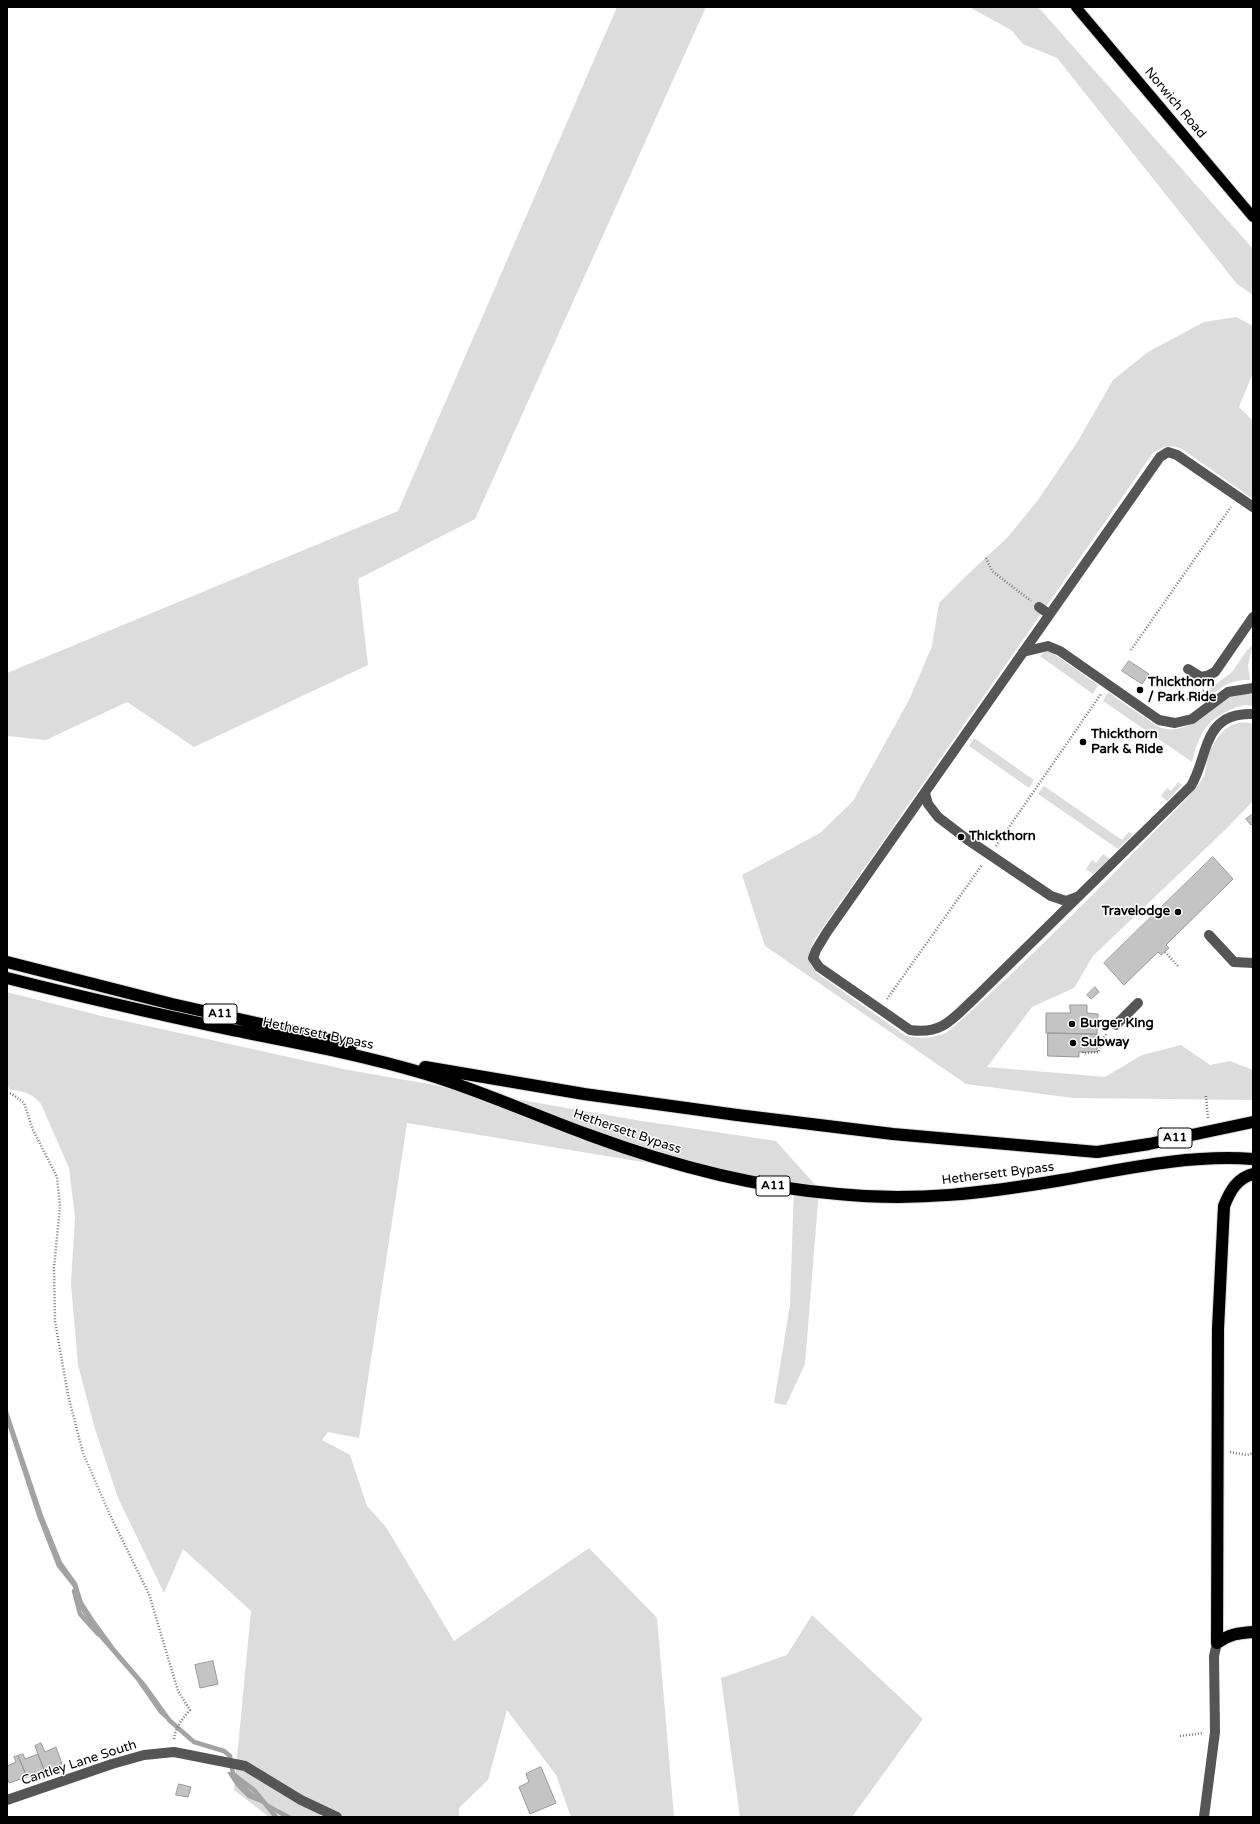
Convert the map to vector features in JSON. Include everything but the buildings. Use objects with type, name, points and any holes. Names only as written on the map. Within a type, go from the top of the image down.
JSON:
[{"type":"highway","name":"Hethersett Bypass","points":[[7,962],[172,1004],[319,1037],[432,1068],[584,1094],[737,1115],[893,1134],[1097,1152],[1149,1144],[1253,1122]]},
{"type":"highway","name":"Hethersett Bypass","points":[[7,978],[125,1007],[347,1052],[427,1074],[510,1102],[588,1135],[645,1155],[717,1176],[788,1189],[842,1195],[911,1198],[981,1193],[1154,1164],[1217,1158],[1253,1159]]},
{"type":"highway","points":[[1217,1643],[1218,1329],[1224,1206],[1230,1191],[1244,1176],[1253,1174]]},
{"type":"highway","points":[[1217,1643],[1226,1636],[1235,1633],[1253,1632]]},
{"type":"main road","name":"Norwich Road","points":[[1076,7],[1253,217]]},
{"type":"street","points":[[1253,507],[1177,455],[1168,452],[1160,457],[1146,474],[827,932],[813,958],[819,967],[910,1030],[924,1032],[942,1027],[976,997],[1191,786],[1196,778],[1208,738],[1220,724],[1232,717],[1242,714],[1253,714]]},
{"type":"street","points":[[1039,607],[1049,614]]},
{"type":"street","points":[[1188,669],[1201,677],[1215,672],[1253,617]]},
{"type":"street","points":[[1023,652],[1048,646],[1060,651],[1159,720],[1175,723],[1192,719],[1228,692],[1253,688]]},
{"type":"street","points":[[925,793],[928,804],[938,817],[1052,896],[1066,901],[1079,896]]},
{"type":"street","points":[[1209,936],[1234,962],[1253,963]]},
{"type":"street","points":[[1116,1025],[1138,1003]]},
{"type":"street","points":[[1204,1817],[1214,1732],[1214,1656],[1217,1643]]},
{"type":"street","name":"Cantley Lane South","points":[[7,1800],[112,1764],[144,1755],[174,1752],[245,1766],[301,1800],[337,1817]]},
{"type":"path","points":[[1131,650],[1238,497]]},
{"type":"path","points":[[986,558],[992,571],[1039,607]]},
{"type":"path","points":[[889,998],[1108,684]]},
{"type":"path","points":[[1165,952],[1178,966]]},
{"type":"path","points":[[1083,1052],[1088,1054],[1098,1052],[1100,1042],[1116,1025]]},
{"type":"path","points":[[7,1093],[12,1094],[24,1103],[33,1130],[57,1177],[60,1206],[54,1268],[55,1321],[68,1395],[83,1453],[110,1515],[149,1594],[178,1691],[190,1710],[181,1720],[174,1735]]},
{"type":"path","points":[[1206,1096],[1208,1123]]},
{"type":"path","points":[[1218,1451],[1247,1455],[1253,1453]]},
{"type":"path","points":[[1180,1736],[1214,1732]]},
{"type":"shaded area","points":[[617,7],[706,7],[475,519],[358,579],[368,665],[194,747],[127,702],[46,740],[7,736],[7,673],[398,511]]},
{"type":"shaded area","points":[[969,7],[1038,7],[1253,249],[1253,295],[1237,284],[1057,58],[1023,44],[1011,30]]},
{"type":"shaded area","points":[[1236,317],[1253,326],[1253,373],[1239,407],[1253,421],[1253,499],[1182,449],[1167,446],[1153,453],[814,940],[809,958],[811,966],[818,974],[906,1036],[926,1038],[946,1033],[962,1020],[1052,935],[1190,795],[1204,776],[1209,753],[1222,732],[1236,724],[1244,722],[1253,724],[1253,801],[1226,829],[1093,956],[1074,988],[1032,1007],[987,1067],[1105,1077],[1142,1055],[1181,1045],[1210,1065],[1230,1061],[1253,1070],[1253,1100],[1073,1098],[966,1084],[765,946],[742,875],[820,833],[853,801],[909,700],[932,646],[939,603],[1007,538],[1038,500],[1078,441],[1113,380],[1148,352],[1204,322]]},
{"type":"shaded area","points":[[1253,645],[1248,665],[1250,680],[1235,681],[1230,683],[1203,701],[1203,694],[1232,672],[1247,650]]},
{"type":"shaded area","points":[[1045,652],[1051,652],[1098,685],[1093,694],[1040,656]]},
{"type":"shaded area","points":[[1108,692],[1157,726],[1172,729],[1185,726],[1197,720],[1231,696],[1242,693],[1253,694],[1253,706],[1239,706],[1223,713],[1209,723],[1197,744],[1192,762],[1103,701]]},
{"type":"shaded area","points":[[974,738],[1034,780],[1029,788],[969,746]]},
{"type":"shaded area","points":[[1178,782],[1182,785],[1167,801],[1161,796],[1167,788],[1171,791]]},
{"type":"shaded area","points":[[1044,786],[1122,840],[1129,832],[1133,834],[1118,849],[1038,794]]},
{"type":"shaded area","points":[[1103,854],[1110,859],[1093,874],[1086,869],[1092,860],[1096,863]]},
{"type":"shaded area","points":[[7,992],[102,1016],[348,1070],[642,1121],[776,1141],[819,1189],[805,1364],[786,1405],[774,1403],[790,1305],[794,1187],[407,1123],[359,1438],[328,1432],[322,1440],[350,1455],[367,1506],[386,1527],[454,1641],[589,1548],[657,1618],[674,1817],[571,1817],[556,1775],[507,1710],[488,1780],[459,1808],[459,1817],[336,1817],[320,1815],[320,1817],[269,1817],[234,1790],[251,1611],[183,1549],[164,1593],[118,1498],[95,1429],[78,1365],[71,1284],[75,1217],[69,1168],[41,1104],[27,1093],[9,1089],[7,1083]]},
{"type":"shaded area","points":[[7,1408],[43,1515],[62,1562],[77,1583],[83,1602],[94,1619],[115,1648],[146,1684],[174,1723],[172,1725],[159,1713],[136,1680],[97,1635],[79,1607],[73,1587],[57,1567],[37,1516],[7,1424]]},
{"type":"shaded area","points":[[812,1615],[923,1719],[852,1817],[740,1817],[721,1678],[787,1655]]},
{"type":"shaded area","points":[[227,1772],[235,1772],[247,1787],[261,1799],[294,1817],[283,1817],[261,1803],[248,1798],[236,1786]]},
{"type":"waterway","points":[[74,1591],[80,1614],[98,1634]]},
{"type":"waterway","points":[[169,1720],[194,1742],[224,1751],[230,1756],[233,1774],[254,1790],[276,1817]]},
{"type":"place","name":"Thickthorn / Park Ride","points":[[1140,690]]},
{"type":"place","name":"Thickthorn Park & Ride","points":[[1083,742]]},
{"type":"place","name":"Thickthorn","points":[[961,837]]},
{"type":"place","name":"Travelodge","points":[[1178,912]]},
{"type":"place","name":"Burger King","points":[[1072,1024]]},
{"type":"place","name":"Subway","points":[[1073,1043]]}]
